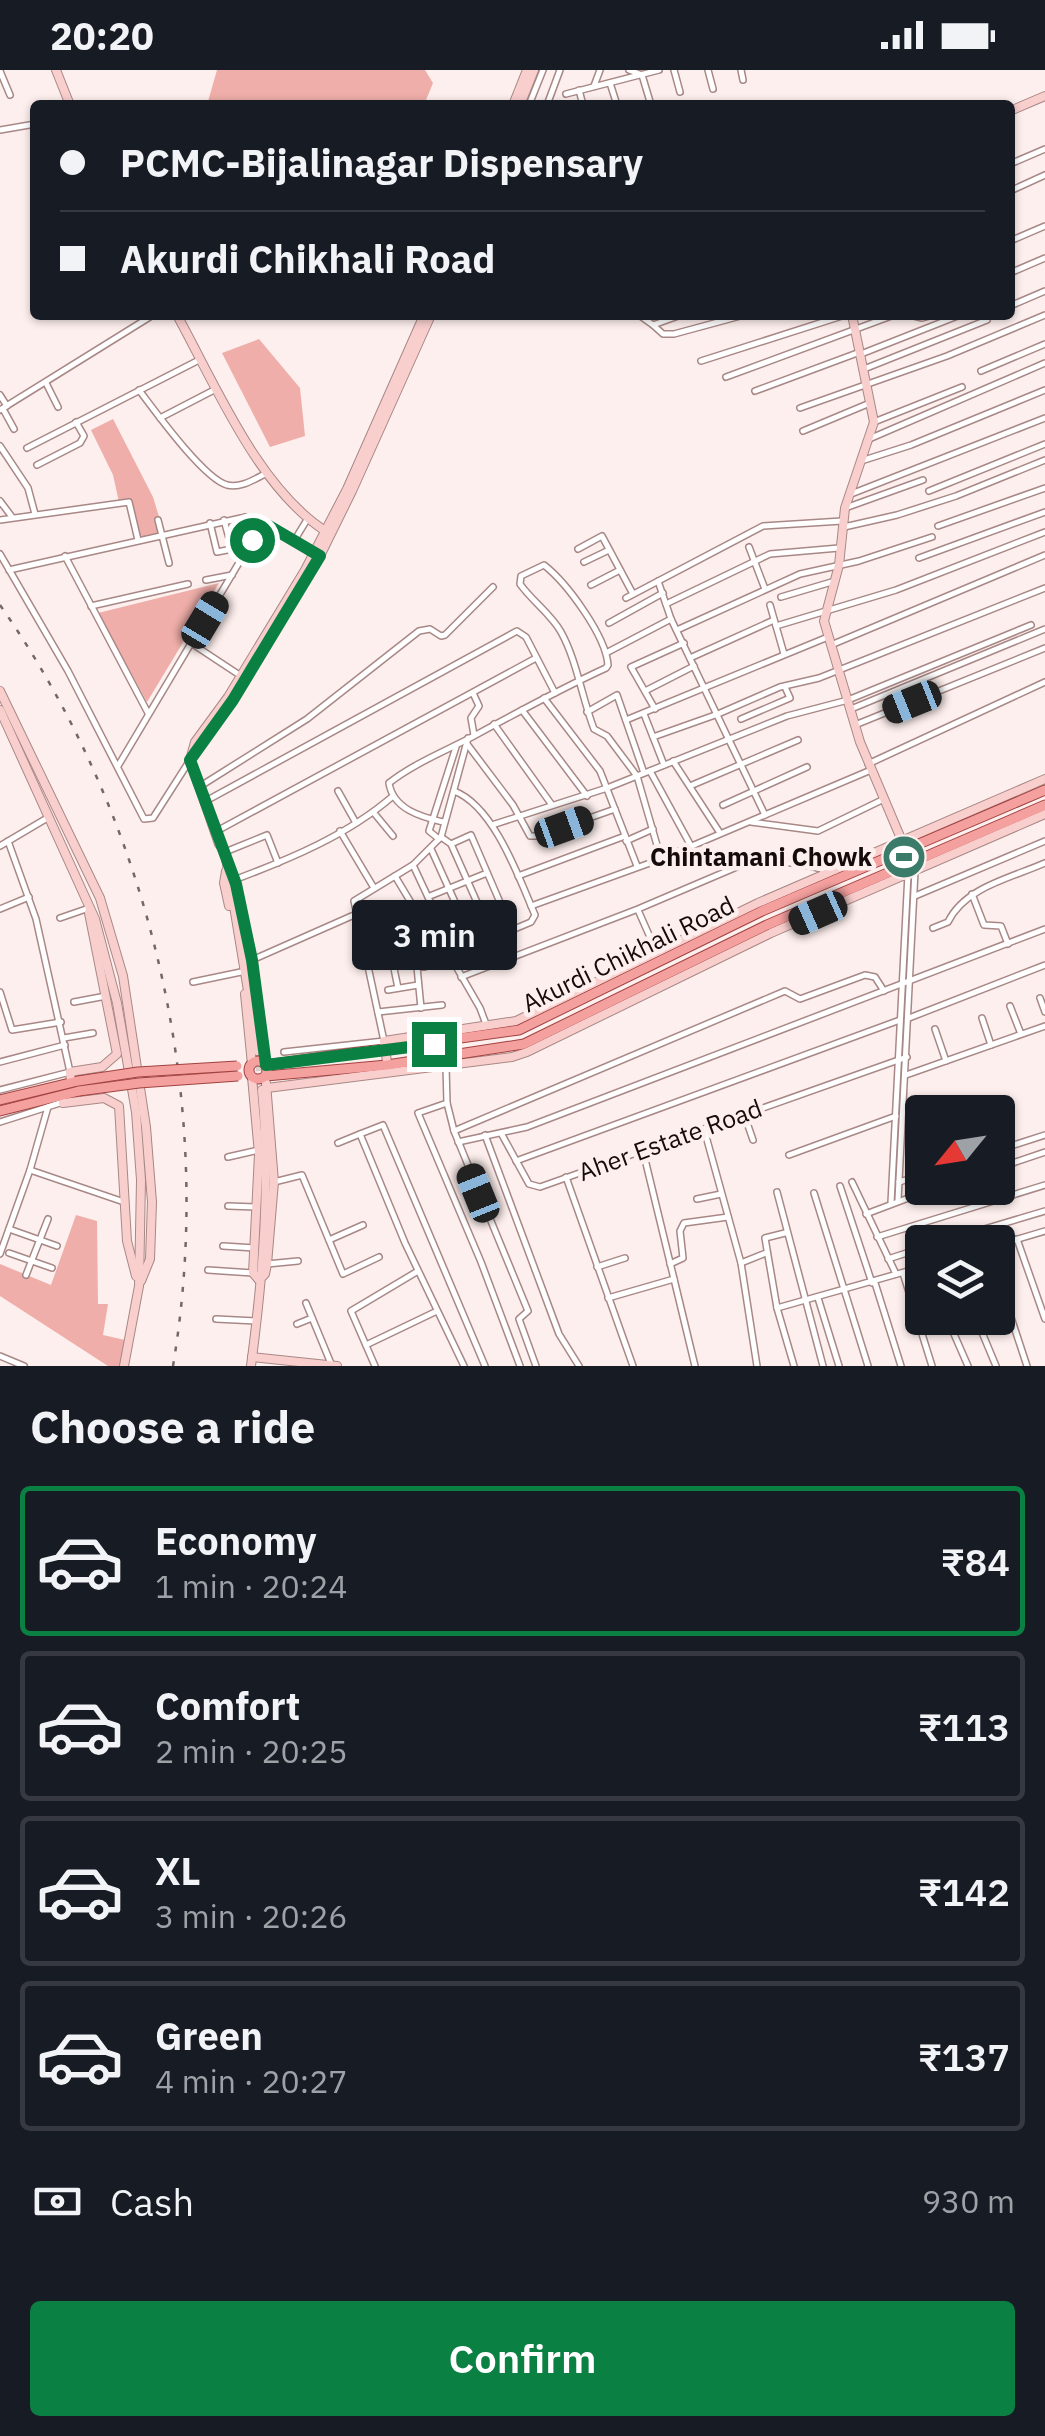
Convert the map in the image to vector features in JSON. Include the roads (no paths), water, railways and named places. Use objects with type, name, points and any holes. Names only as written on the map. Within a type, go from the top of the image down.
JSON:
[{"type":"main road","name":"Akurdi Chikhali Road","points":[[266,1070],[385,1046],[519,1030],[762,911],[1045,790]]},
{"type":"main road","name":"Akurdi Chikhali Road","points":[[266,1070],[388,1069],[524,1044],[767,925],[911,868],[1045,805]]},
{"type":"main road","points":[[0,1100],[74,1081],[139,1083],[238,1071],[260,1061],[266,1070],[258,1080],[238,1071]]},
{"type":"main road","points":[[251,1076],[252,1064]]},
{"type":"main road","points":[[0,1110],[62,1099],[74,1081]]},
{"type":"street","points":[[56,70],[68,100]]},
{"type":"street","points":[[519,100],[530,70]]},
{"type":"street","points":[[531,100],[543,70]]},
{"type":"street","points":[[549,100],[560,70]]},
{"type":"street","points":[[594,86],[600,70]]},
{"type":"street","points":[[629,70],[642,75]]},
{"type":"street","points":[[566,94],[659,70]]},
{"type":"street","points":[[674,70],[680,92]]},
{"type":"street","points":[[708,70],[713,89]]},
{"type":"street","points":[[741,70],[743,80]]},
{"type":"street","points":[[0,71],[10,94]]},
{"type":"street","points":[[642,75],[650,100]]},
{"type":"street","points":[[610,83],[615,100]]},
{"type":"street","points":[[579,90],[582,100]]},
{"type":"street","points":[[1015,108],[1045,96]]},
{"type":"street","points":[[0,130],[30,125]]},
{"type":"street","points":[[1015,162],[1045,149]]},
{"type":"street","points":[[1015,189],[1045,175]]},
{"type":"street","points":[[1015,240],[1045,226]]},
{"type":"street","points":[[1015,271],[1045,258]]},
{"type":"street","points":[[1015,304],[1045,291]]},
{"type":"street","points":[[800,408],[947,356],[1045,315]]},
{"type":"street","points":[[3,408],[145,320]]},
{"type":"street","points":[[180,320],[265,474],[308,518],[328,532]]},
{"type":"street","points":[[0,554],[68,671],[140,816],[148,820],[233,700],[317,554],[426,320]]},
{"type":"street","points":[[645,320],[663,334],[726,320]]},
{"type":"street","points":[[653,326],[668,320]]},
{"type":"street","points":[[701,361],[833,320]]},
{"type":"street","points":[[851,320],[874,422],[848,495],[841,524],[839,565],[825,612],[829,641],[855,725],[906,847],[911,868],[915,896],[912,980],[904,1019]]},
{"type":"street","points":[[726,377],[880,320]]},
{"type":"street","points":[[755,391],[947,320]]},
{"type":"street","points":[[864,368],[986,320]]},
{"type":"street","points":[[981,370],[1045,344]]},
{"type":"street","points":[[26,448],[201,358]]},
{"type":"street","points":[[867,440],[1045,363]]},
{"type":"street","points":[[46,383],[58,407]]},
{"type":"street","points":[[874,422],[962,387]]},
{"type":"street","points":[[160,418],[217,388]]},
{"type":"street","points":[[139,390],[209,474],[224,484],[240,485],[265,474]]},
{"type":"street","points":[[858,462],[911,445],[1045,390]]},
{"type":"street","points":[[0,395],[14,429]]},
{"type":"street","points":[[803,431],[870,403]]},
{"type":"street","points":[[848,495],[1045,418]]},
{"type":"street","points":[[36,465],[80,443],[84,436],[76,422]]},
{"type":"street","points":[[929,490],[1045,444]]},
{"type":"street","points":[[0,446],[28,488],[35,514]]},
{"type":"street","points":[[626,598],[762,526],[841,524],[897,515],[1045,460]]},
{"type":"street","points":[[845,508],[922,480]]},
{"type":"street","points":[[938,526],[1045,488]]},
{"type":"street","points":[[0,501],[12,517]]},
{"type":"street","points":[[0,520],[130,502],[138,540]]},
{"type":"street","points":[[920,558],[1045,512]]},
{"type":"street","points":[[9,570],[245,517],[262,522],[317,554]]},
{"type":"street","points":[[245,517],[250,536]]},
{"type":"street","points":[[294,541],[308,518]]},
{"type":"street","points":[[158,520],[168,563]]},
{"type":"street","points":[[210,523],[217,552],[232,549],[224,520]]},
{"type":"street","points":[[118,766],[262,522]]},
{"type":"street","points":[[690,658],[775,623],[825,612],[934,576],[1045,532]]},
{"type":"street","points":[[578,549],[602,536],[633,594]]},
{"type":"street","points":[[676,630],[800,574],[932,537]]},
{"type":"street","points":[[749,546],[765,589]]},
{"type":"street","points":[[666,604],[782,550],[839,548]]},
{"type":"street","points":[[584,562],[610,550]]},
{"type":"street","points":[[258,1050],[225,852],[204,802],[192,756],[195,742],[317,554]]},
{"type":"street","points":[[626,720],[706,690],[784,654],[829,641],[1045,555]]},
{"type":"street","points":[[65,556],[148,712]]},
{"type":"street","points":[[443,822],[414,814],[394,796],[388,786],[392,780],[494,724],[578,681],[606,668],[609,662],[580,606],[548,568],[538,566],[521,576],[522,588],[562,633],[578,681],[587,712],[596,732],[607,736],[644,773],[692,846]]},
{"type":"street","points":[[591,585],[620,570]]},
{"type":"street","points":[[206,580],[232,574]]},
{"type":"street","points":[[658,580],[676,630],[765,814]]},
{"type":"street","points":[[781,597],[834,581]]},
{"type":"street","points":[[91,606],[188,584]]},
{"type":"street","points":[[199,787],[320,710],[419,631],[430,629],[440,636],[445,634],[494,587]]},
{"type":"street","points":[[653,737],[785,687],[805,684],[1045,588]]},
{"type":"street","points":[[610,622],[662,593]]},
{"type":"street","points":[[770,605],[784,654]]},
{"type":"street","points":[[606,654],[672,619]]},
{"type":"street","points":[[850,704],[1031,625]]},
{"type":"street","points":[[1023,628],[1027,638]]},
{"type":"street","points":[[492,825],[587,796],[797,714],[850,704],[1045,629]]},
{"type":"street","points":[[204,802],[517,631],[526,637],[554,693]]},
{"type":"street","points":[[191,644],[241,676]]},
{"type":"street","points":[[655,710],[631,666],[684,644]]},
{"type":"street","points":[[855,725],[1045,648]]},
{"type":"street","points":[[215,832],[536,658]]},
{"type":"street","points":[[644,691],[694,666]]},
{"type":"street","points":[[531,906],[692,846],[870,767],[1045,682]]},
{"type":"street","points":[[785,687],[797,714]]},
{"type":"street","points":[[0,690],[95,919],[114,991],[136,1112],[141,1180],[139,1286]]},
{"type":"street","points":[[388,1069],[354,901],[414,865],[440,838],[470,739],[471,718],[479,706],[473,693]]},
{"type":"street","points":[[587,712],[617,695],[644,773],[661,859]]},
{"type":"street","points":[[544,698],[594,762],[636,866]]},
{"type":"street","points":[[741,720],[790,698]]},
{"type":"street","points":[[0,710],[100,898],[129,1006],[150,1160],[152,1244],[139,1286],[124,1366]]},
{"type":"street","points":[[522,710],[587,796]]},
{"type":"street","points":[[644,714],[664,764]]},
{"type":"street","points":[[494,724],[552,805]]},
{"type":"street","points":[[470,739],[533,837],[614,809]]},
{"type":"street","points":[[690,786],[798,740]]},
{"type":"street","points":[[457,744],[429,833],[451,844],[484,918]]},
{"type":"street","points":[[673,761],[720,833]]},
{"type":"street","points":[[723,805],[807,767]]},
{"type":"street","points":[[284,1052],[385,1046],[516,1022],[758,903],[831,872],[906,847],[1045,780]]},
{"type":"street","points":[[338,790],[356,823]]},
{"type":"street","points":[[454,792],[468,798],[492,825],[536,915],[531,922],[452,954],[450,959],[487,1027]]},
{"type":"street","points":[[234,880],[356,823],[394,796]]},
{"type":"street","points":[[747,822],[818,832],[884,799]]},
{"type":"street","points":[[374,813],[393,836]]},
{"type":"street","points":[[0,846],[54,814]]},
{"type":"street","points":[[264,1089],[528,1052],[911,868],[1045,814]]},
{"type":"street","points":[[518,876],[653,829]]},
{"type":"street","points":[[340,831],[374,888]]},
{"type":"street","points":[[225,852],[267,835],[278,862]]},
{"type":"street","points":[[451,844],[471,835],[502,907]]},
{"type":"street","points":[[8,841],[29,897],[74,1081]]},
{"type":"street","points":[[915,896],[1045,842]]},
{"type":"street","points":[[431,849],[464,922]]},
{"type":"street","points":[[461,976],[638,910],[754,861],[812,866],[831,872]]},
{"type":"street","points":[[932,928],[948,922],[956,907],[972,894],[1045,863]]},
{"type":"street","points":[[414,865],[442,927]]},
{"type":"street","points":[[227,866],[234,880],[252,960],[266,1070],[266,1179],[256,1277]]},
{"type":"street","points":[[227,866],[224,883],[241,972],[252,1064]]},
{"type":"street","points":[[895,1201],[899,1182],[911,868]]},
{"type":"street","points":[[430,896],[487,872]]},
{"type":"street","points":[[395,876],[412,906]]},
{"type":"street","points":[[972,894],[984,925],[1000,926],[1008,944]]},
{"type":"street","points":[[0,909],[29,897]]},
{"type":"street","points":[[60,918],[89,906]]},
{"type":"street","points":[[0,1090],[74,1081],[102,1068],[117,1054],[89,906]]},
{"type":"street","points":[[638,910],[657,953]]},
{"type":"street","points":[[361,939],[404,912]]},
{"type":"street","points":[[95,919],[106,914]]},
{"type":"street","points":[[252,960],[355,915]]},
{"type":"street","points":[[458,1142],[528,1127],[1045,929]]},
{"type":"street","points":[[416,967],[425,967],[438,958],[426,937]]},
{"type":"street","points":[[390,949],[398,988]]},
{"type":"street","points":[[364,954],[404,950],[416,967],[420,1008]]},
{"type":"street","points":[[516,1161],[1045,965]]},
{"type":"street","points":[[193,982],[241,972]]},
{"type":"street","points":[[454,1131],[786,992],[800,999],[865,975],[876,977],[884,991]]},
{"type":"street","points":[[388,990],[418,985]]},
{"type":"street","points":[[0,992],[12,1030],[61,1022]]},
{"type":"street","points":[[74,1002],[106,996]]},
{"type":"street","points":[[1040,998],[1045,1012]]},
{"type":"street","points":[[378,1012],[442,1005]]},
{"type":"street","points":[[1010,1006],[1021,1034]]},
{"type":"street","points":[[982,1018],[991,1045]]},
{"type":"street","points":[[902,1076],[1045,1026]]},
{"type":"street","points":[[935,1029],[946,1060]]},
{"type":"street","points":[[0,1062],[93,1033]]},
{"type":"street","name":"Aher Estate Road","points":[[633,1366],[566,1178],[903,1058]]},
{"type":"street","points":[[446,1066],[446,1103],[454,1131],[528,1311],[519,1319],[536,1366]]},
{"type":"street","points":[[251,1076],[259,1150],[256,1321],[251,1361],[334,1366],[306,1303]]},
{"type":"street","points":[[895,1201],[896,1116],[902,1076]]},
{"type":"street","points":[[208,1270],[256,1277],[265,1274],[274,1182],[264,1089]]},
{"type":"street","points":[[0,1122],[62,1099],[104,1098],[118,1106],[127,1241],[139,1286]]},
{"type":"street","points":[[446,1103],[418,1113],[520,1366]]},
{"type":"street","points":[[0,1254],[48,1107]]},
{"type":"street","points":[[744,1114],[753,1140]]},
{"type":"street","points":[[789,1155],[896,1116]]},
{"type":"street","points":[[338,1142],[384,1125],[484,1366]]},
{"type":"street","points":[[704,1130],[741,1263],[756,1366]]},
{"type":"street","points":[[500,1133],[534,1188],[566,1178]]},
{"type":"street","points":[[360,1134],[369,1162],[464,1366]]},
{"type":"street","points":[[486,1135],[559,1334],[579,1366]]},
{"type":"street","points":[[1015,1145],[1045,1135]]},
{"type":"street","points":[[228,1156],[259,1150]]},
{"type":"street","points":[[643,1150],[695,1366]]},
{"type":"street","points":[[1015,1162],[1045,1152]]},
{"type":"street","points":[[30,1170],[124,1202]]},
{"type":"street","points":[[274,1182],[302,1175],[343,1274],[379,1257]]},
{"type":"street","points":[[899,1182],[905,1180]]},
{"type":"street","points":[[852,1182],[888,1259],[905,1282]]},
{"type":"street","points":[[877,1237],[1045,1184]]},
{"type":"street","points":[[840,1186],[901,1366]]},
{"type":"street","points":[[777,1192],[823,1366]]},
{"type":"street","points":[[814,1193],[868,1366]]},
{"type":"street","points":[[697,1199],[722,1194]]},
{"type":"street","points":[[866,1214],[905,1198]]},
{"type":"street","points":[[228,1206],[259,1208]]},
{"type":"street","points":[[996,1225],[1045,1210]]},
{"type":"street","points":[[670,1264],[683,1258],[680,1231],[684,1223],[728,1218]]},
{"type":"street","points":[[26,1275],[48,1219]]},
{"type":"street","points":[[329,1240],[362,1225]]},
{"type":"street","points":[[9,1228],[57,1246]]},
{"type":"street","points":[[1045,1230],[1017,1239],[1045,1319]]},
{"type":"street","points":[[786,1233],[765,1238],[777,1308],[794,1366]]},
{"type":"street","points":[[223,1246],[255,1248]]},
{"type":"street","points":[[9,1253],[52,1268]]},
{"type":"street","points":[[741,1263],[766,1253]]},
{"type":"street","points":[[888,1259],[905,1254]]},
{"type":"street","points":[[597,1267],[625,1258]]},
{"type":"street","points":[[267,1264],[298,1260]]},
{"type":"street","points":[[375,1366],[353,1319],[352,1308],[418,1271]]},
{"type":"street","points":[[777,1308],[905,1272]]},
{"type":"street","points":[[608,1298],[674,1279]]},
{"type":"street","points":[[818,1298],[839,1366]]},
{"type":"street","points":[[366,1345],[437,1311]]},
{"type":"street","points":[[297,1324],[312,1318]]},
{"type":"street","points":[[216,1319],[256,1321]]},
{"type":"street","points":[[1015,1328],[1028,1366]]},
{"type":"street","points":[[923,1335],[932,1366]]},
{"type":"street","points":[[954,1335],[968,1366]]},
{"type":"street","points":[[983,1335],[996,1366]]},
{"type":"street","points":[[0,1356],[24,1366]]},
{"type":"tunnel","points":[[258,1051],[262,1090]]},
{"type":"railway","points":[[0,605],[53,689],[97,779],[133,872],[160,969],[178,1067],[186,1167],[184,1267],[173,1366]]},
{"type":"place","name":"Chintamani Chowk","points":[[904,857]]}]
